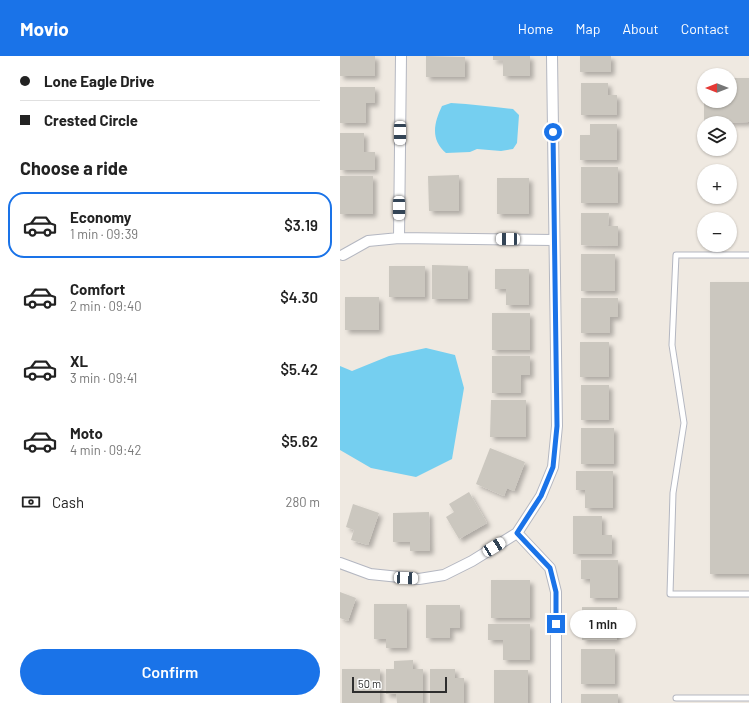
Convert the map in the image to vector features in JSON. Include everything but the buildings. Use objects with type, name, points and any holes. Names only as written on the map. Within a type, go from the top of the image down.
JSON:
[{"type":"street","points":[[399,238],[401,56]]},
{"type":"street","points":[[340,563],[370,574],[419,579],[444,575],[472,561],[517,533],[541,496],[553,467],[557,426],[552,56]]},
{"type":"street","points":[[344,255],[368,241],[399,238],[554,240]]},
{"type":"street","points":[[517,533],[550,568],[556,592],[556,703]]},
{"type":"lane","points":[[749,255],[676,255],[672,344],[684,423],[673,493],[670,594],[749,594]]},
{"type":"lane","points":[[676,698],[749,698]]},
{"type":"water","points":[[451,103],[513,109],[519,115],[517,143],[513,149],[501,151],[477,149],[470,152],[446,153],[438,142],[435,131],[437,119],[442,106]]},
{"type":"water","points":[[426,348],[455,355],[464,388],[452,459],[416,477],[371,468],[340,450],[340,366],[352,371],[389,356]]},
{"type":"route","points":[[553,132],[557,426],[553,467],[541,496],[517,533],[550,568],[556,592],[556,624]]}]
